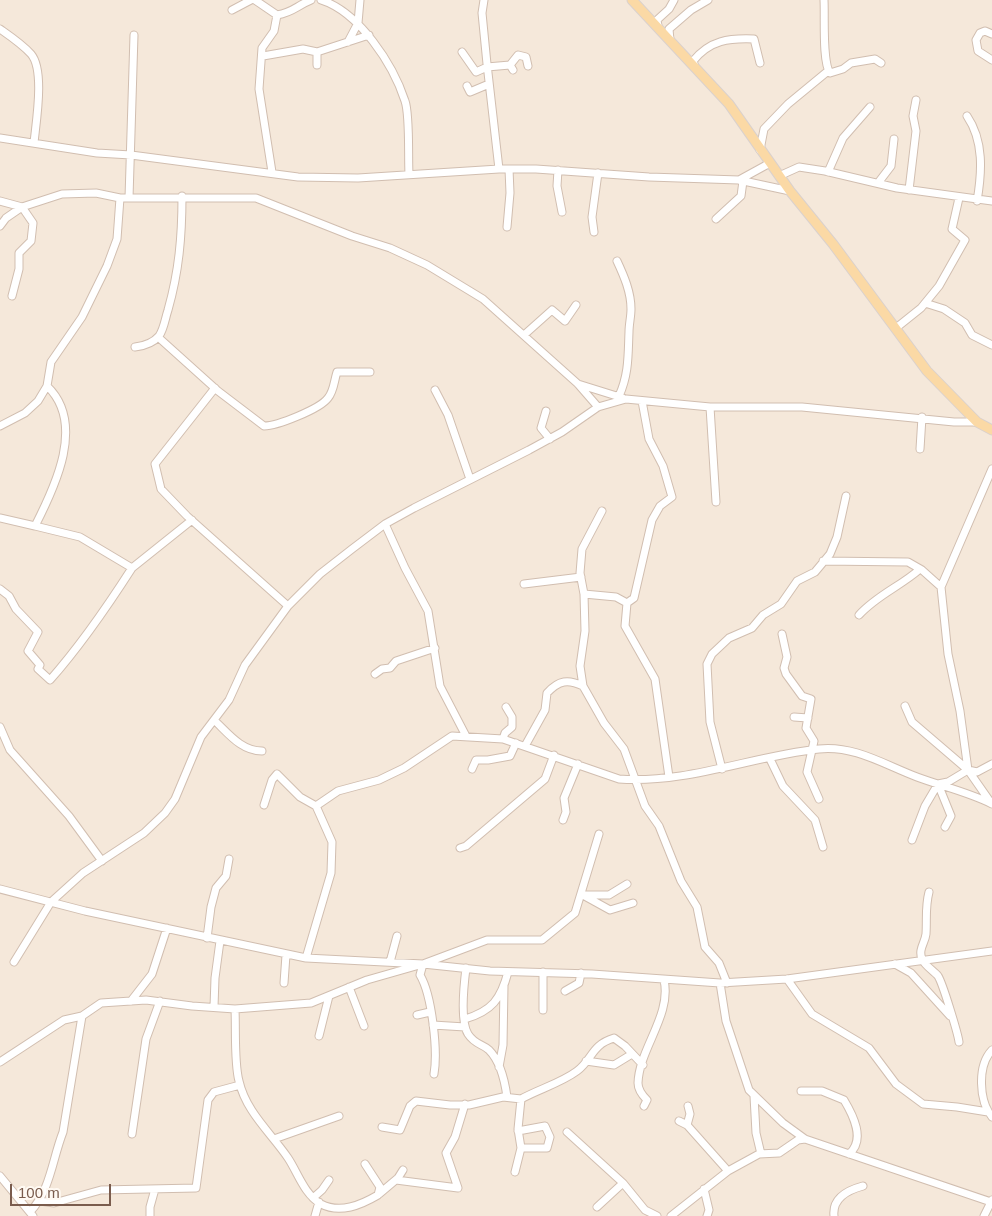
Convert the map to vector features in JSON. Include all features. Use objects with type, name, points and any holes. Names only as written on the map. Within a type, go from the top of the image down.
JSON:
[{"type":"main road","points":[[632,0],[729,104],[790,192],[833,244],[927,371],[977,422],[992,430]]},
{"type":"street","points":[[232,10],[251,0]]},
{"type":"street","points":[[255,0],[277,15],[294,11],[311,0]]},
{"type":"street","points":[[321,0],[358,23],[369,35],[390,68],[406,102],[409,174]]},
{"type":"street","points":[[348,42],[358,23],[358,2],[368,0]]},
{"type":"street","points":[[484,0],[482,13],[499,169]]},
{"type":"street","points":[[658,26],[656,20],[669,9],[674,0]]},
{"type":"street","points":[[670,40],[669,29],[691,10],[708,0]]},
{"type":"street","points":[[824,0],[826,39],[824,58],[828,71]]},
{"type":"street","points":[[272,172],[259,89],[263,56],[262,48],[274,32],[277,15]]},
{"type":"street","points":[[0,28],[32,54],[36,64],[38,102],[34,143]]},
{"type":"street","points":[[992,34],[985,31],[980,33],[976,46],[978,51],[992,60]]},
{"type":"street","points":[[129,198],[132,155],[134,35]]},
{"type":"street","points":[[263,56],[304,49],[317,52],[369,35]]},
{"type":"street","points":[[695,67],[693,61],[700,53],[721,40],[733,39],[754,39],[760,63]]},
{"type":"street","points":[[317,52],[317,65]]},
{"type":"street","points":[[462,52],[476,72],[487,67],[512,68],[518,55],[526,57],[528,66]]},
{"type":"street","points":[[828,71],[830,73],[843,69],[851,63],[875,58],[881,63]]},
{"type":"street","points":[[760,150],[764,129],[788,104],[828,71]]},
{"type":"street","points":[[467,86],[470,92],[489,84]]},
{"type":"street","points":[[909,190],[916,131],[912,116],[916,100]]},
{"type":"street","points":[[828,172],[843,138],[870,107]]},
{"type":"street","points":[[967,116],[977,130],[980,148],[982,176],[978,201]]},
{"type":"street","points":[[0,138],[97,153],[132,155],[328,178],[499,169],[558,170],[741,180],[790,192]]},
{"type":"street","points":[[878,183],[891,166],[894,139]]},
{"type":"street","points":[[741,180],[770,163]]},
{"type":"street","points":[[779,176],[799,167],[909,190],[978,201],[992,201]]},
{"type":"street","points":[[507,227],[510,193],[509,169]]},
{"type":"street","points":[[558,170],[557,186],[562,212]]},
{"type":"street","points":[[594,232],[592,216],[598,173]]},
{"type":"street","points":[[716,220],[741,196],[741,180]]},
{"type":"street","points":[[0,226],[6,218],[22,207],[62,194],[96,193],[120,198],[182,196],[256,198],[352,236],[390,248],[427,265],[483,299],[578,384],[598,407]]},
{"type":"street","points":[[135,347],[148,344],[158,337],[175,285],[182,245],[182,196]]},
{"type":"street","points":[[0,426],[25,413],[38,401],[47,386],[51,362],[82,316],[108,266],[117,239],[120,198]]},
{"type":"street","points":[[896,328],[925,303],[946,274],[965,240],[952,229],[959,198]]},
{"type":"street","points":[[0,200],[22,207],[33,223],[34,231],[31,241],[19,253],[19,269],[12,296]]},
{"type":"street","points":[[617,260],[627,286],[631,307],[628,330],[629,360],[623,398]]},
{"type":"street","points":[[925,303],[944,309],[965,323],[972,334],[992,344]]},
{"type":"street","points":[[524,335],[552,310],[564,321],[576,305]]},
{"type":"street","points":[[158,337],[215,388],[264,426],[273,426],[323,404],[332,393],[337,372],[370,372]]},
{"type":"street","points":[[578,384],[642,402],[710,407],[802,407],[922,417],[954,422],[977,422]]},
{"type":"street","points":[[35,526],[62,467],[64,410],[56,395],[47,386]]},
{"type":"street","points":[[215,388],[155,464],[161,489],[192,520],[288,606]]},
{"type":"street","points":[[435,390],[448,415],[470,479]]},
{"type":"street","points":[[14,962],[51,902],[83,874],[144,833],[165,814],[175,799],[201,737],[229,700],[250,658],[288,606],[320,574],[386,524],[550,439],[598,407],[623,398]]},
{"type":"street","points":[[627,603],[634,598],[652,520],[660,506],[672,497],[663,466],[649,440],[642,402]]},
{"type":"street","points":[[710,407],[716,502]]},
{"type":"street","points":[[546,411],[541,428],[550,439]]},
{"type":"street","points":[[920,449],[922,417]]},
{"type":"street","points":[[968,770],[960,711],[948,654],[941,587],[992,470]]},
{"type":"street","points":[[722,769],[710,722],[707,664],[712,654],[729,638],[752,628],[763,615],[780,604],[797,581],[815,572],[830,554],[837,537],[846,496]]},
{"type":"street","points":[[602,511],[582,549],[581,577],[584,594],[584,631],[580,666],[583,686],[604,723],[624,749],[645,806],[659,826],[681,881],[697,907],[705,947],[719,963],[724,983],[726,1021],[747,1085],[754,1096],[783,1123],[805,1139],[991,1201],[984,1216]]},
{"type":"street","points":[[0,518],[80,537],[132,568]]},
{"type":"street","points":[[0,589],[10,596],[16,609],[38,632],[28,651],[40,665],[38,669],[50,680],[87,637],[98,615],[132,568],[192,520]]},
{"type":"street","points":[[386,524],[405,568],[428,611],[436,648],[440,686],[466,736]]},
{"type":"street","points":[[823,561],[908,562],[920,569],[941,587]]},
{"type":"street","points":[[859,615],[878,597],[910,578],[920,569]]},
{"type":"street","points":[[524,584],[581,577]]},
{"type":"street","points":[[584,594],[616,596],[627,603]]},
{"type":"street","points":[[627,603],[626,626],[654,678],[669,777]]},
{"type":"street","points":[[782,634],[787,657],[784,668],[786,674],[802,696],[811,699],[806,728],[814,741],[807,772],[819,799]]},
{"type":"street","points":[[374,674],[382,669],[390,668],[396,661],[436,648]]},
{"type":"street","points":[[525,746],[545,710],[546,693],[564,681],[571,680],[583,686]]},
{"type":"street","points":[[905,706],[912,722],[968,770],[991,803]]},
{"type":"street","points":[[503,739],[505,733],[512,727],[512,717],[506,707]]},
{"type":"street","points":[[794,717],[808,718]]},
{"type":"street","points":[[214,720],[230,738],[253,751],[262,751]]},
{"type":"street","points":[[0,727],[10,750],[69,816],[102,860]]},
{"type":"street","points":[[316,806],[338,791],[379,780],[404,768],[452,736],[503,739],[619,779],[636,780],[722,769],[812,750],[844,750],[868,756],[991,803]]},
{"type":"street","points":[[472,768],[476,760],[510,756],[516,743]]},
{"type":"street","points":[[460,848],[466,846],[496,822],[545,779],[554,756]]},
{"type":"street","points":[[770,758],[783,786],[815,820],[823,847]]},
{"type":"street","points":[[563,820],[566,812],[564,798],[578,764]]},
{"type":"street","points":[[912,840],[925,806],[938,784],[958,777],[968,770],[977,772],[992,764]]},
{"type":"street","points":[[264,805],[272,780],[277,774],[300,797],[316,806],[332,842],[331,872],[306,958]]},
{"type":"street","points":[[938,784],[951,816],[945,827]]},
{"type":"street","points":[[0,1062],[64,1020],[82,1016],[101,1003],[160,1001],[235,1009],[304,1004],[349,987],[423,964],[487,940],[542,940],[575,913],[599,834]]},
{"type":"street","points":[[207,938],[211,907],[216,888],[226,876],[229,859]]},
{"type":"street","points":[[581,894],[609,895],[627,884]]},
{"type":"street","points":[[0,889],[220,941],[306,958],[423,964],[508,972],[581,973],[724,983],[787,979],[992,951]]},
{"type":"street","points":[[929,892],[926,905],[926,934],[921,945],[922,960],[938,977],[945,992],[951,1018],[958,1032],[959,1042]]},
{"type":"street","points":[[581,894],[610,910],[634,903]]},
{"type":"street","points":[[131,1001],[152,974],[167,928]]},
{"type":"street","points":[[390,962],[396,936]]},
{"type":"street","points":[[214,1007],[214,978],[220,941]]},
{"type":"street","points":[[284,983],[286,954]]},
{"type":"street","points":[[423,964],[420,975],[426,983],[433,1025],[436,1064],[434,1074]]},
{"type":"street","points":[[894,964],[911,973],[951,1018]]},
{"type":"street","points":[[466,968],[464,995],[465,1023],[478,1045],[488,1049],[499,1068],[507,1097]]},
{"type":"street","points":[[499,1068],[503,1045],[504,986],[508,972]]},
{"type":"street","points":[[542,972],[543,1010]]},
{"type":"street","points":[[564,991],[579,983],[581,973]]},
{"type":"street","points":[[787,979],[812,1014],[869,1048],[896,1084],[923,1104],[956,1106],[990,1114]]},
{"type":"street","points":[[644,1106],[646,1100],[640,1092],[638,1083],[653,1032],[665,1003],[667,992],[664,980]]},
{"type":"street","points":[[433,1025],[465,1023],[482,1014],[489,1008],[504,986]]},
{"type":"street","points":[[349,987],[364,1026]]},
{"type":"street","points":[[318,1036],[329,996]]},
{"type":"street","points":[[132,1134],[146,1039],[160,1001]]},
{"type":"street","points":[[235,1009],[240,1085],[252,1111],[287,1156],[316,1200],[332,1208],[346,1209],[378,1195],[396,1180],[403,1170]]},
{"type":"street","points":[[417,1015],[430,1012]]},
{"type":"street","points":[[0,1176],[31,1214],[48,1184],[65,1126],[82,1016]]},
{"type":"street","points":[[382,1127],[400,1130],[410,1106],[416,1101],[450,1105],[477,1104],[507,1097],[521,1099],[576,1073],[602,1042],[614,1038],[619,1040],[643,1065]]},
{"type":"street","points":[[990,1114],[982,1090],[983,1071],[992,1050]]},
{"type":"street","points":[[586,1061],[614,1065],[632,1054]]},
{"type":"street","points":[[40,1201],[54,1203],[101,1190],[196,1188],[208,1100],[214,1092],[240,1085]]},
{"type":"street","points":[[801,1091],[822,1091],[844,1100],[858,1131],[853,1151],[849,1154]]},
{"type":"street","points":[[754,1096],[756,1133],[761,1154]]},
{"type":"street","points":[[515,1172],[521,1148],[518,1131],[521,1099]]},
{"type":"street","points":[[396,1180],[458,1188],[446,1153],[455,1137],[464,1104]]},
{"type":"street","points":[[687,1126],[690,1114],[688,1106]]},
{"type":"street","points":[[274,1139],[339,1116]]},
{"type":"street","points":[[679,1121],[687,1126],[728,1171]]},
{"type":"street","points":[[518,1131],[546,1126],[550,1137],[548,1148],[521,1148]]},
{"type":"street","points":[[567,1132],[623,1184],[645,1210],[657,1216]]},
{"type":"street","points":[[671,1216],[680,1212],[704,1189],[728,1171],[761,1154],[779,1154],[798,1140],[805,1139]]},
{"type":"street","points":[[364,1164],[380,1187],[378,1195]]},
{"type":"street","points":[[315,1216],[316,1200],[328,1180]]},
{"type":"street","points":[[597,1207],[623,1184]]},
{"type":"street","points":[[834,1216],[834,1207],[840,1197],[851,1190],[863,1186]]},
{"type":"street","points":[[150,1216],[150,1206],[155,1188]]},
{"type":"street","points":[[704,1189],[709,1210],[707,1216]]},
{"type":"shaded area","points":[[0,0],[992,0],[992,1216],[0,1216]]}]
